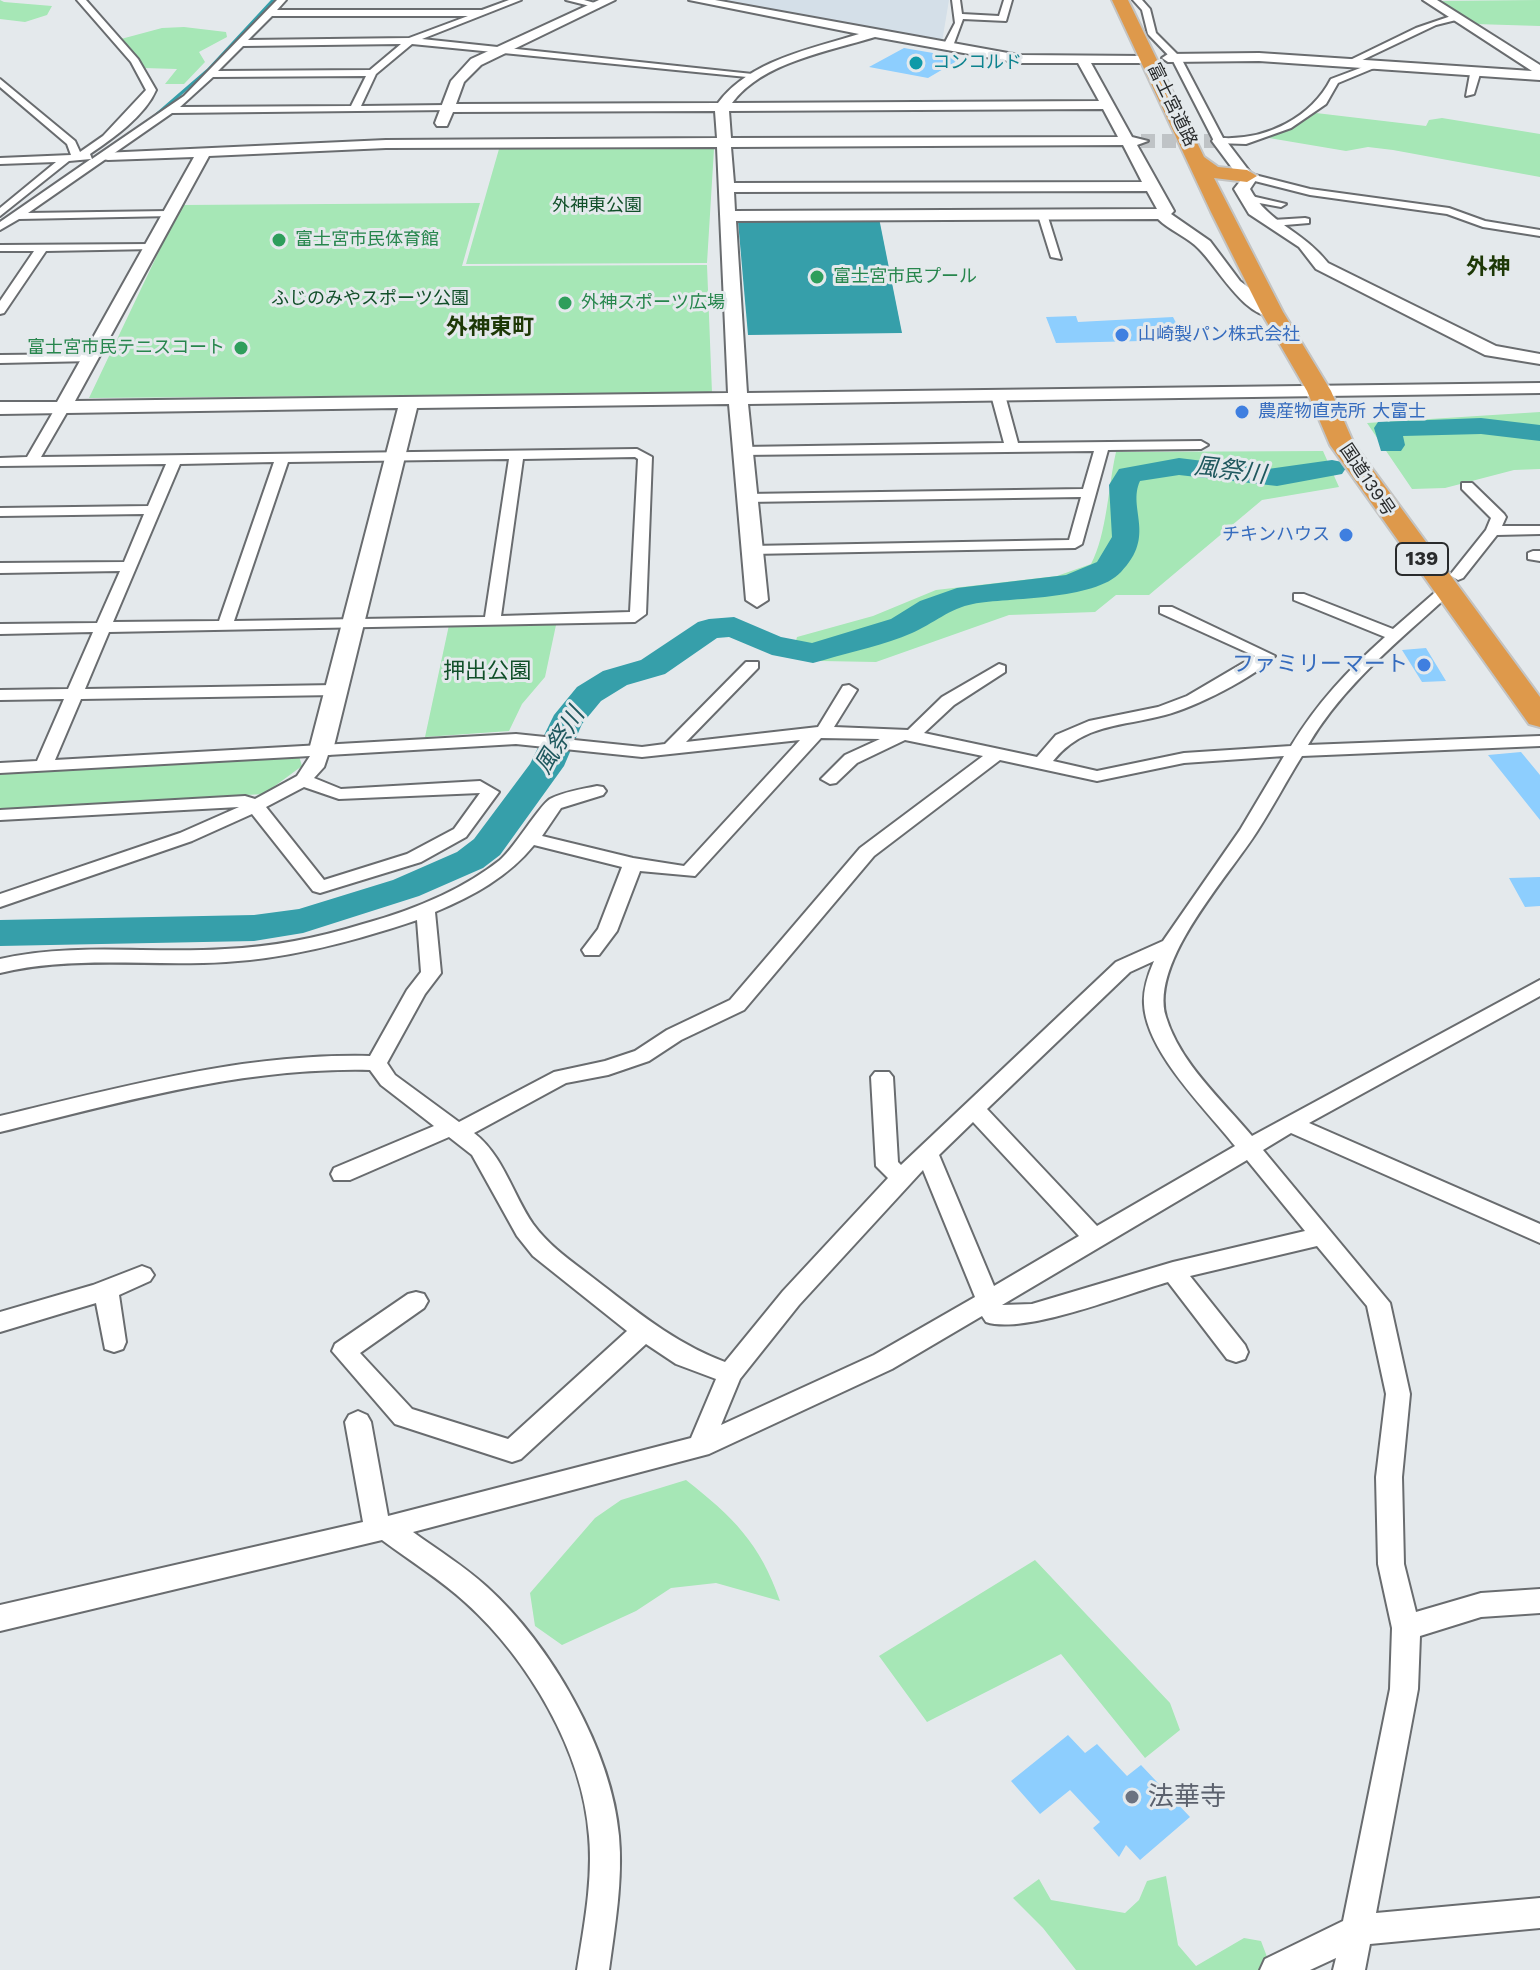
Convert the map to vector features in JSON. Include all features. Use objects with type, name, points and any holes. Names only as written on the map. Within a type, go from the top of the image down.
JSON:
[{"type":"highway","name":"富士宮道路","points":[[1120,0],[1200,162],[1221,212]]},
{"type":"highway","points":[[1200,162],[1213,172],[1247,176]]},
{"type":"highway","name":"国道139号","points":[[1221,212],[1272,312],[1319,391],[1342,445],[1452,583],[1540,682]]},
{"type":"highway","name":"国道139号","points":[[1452,583],[1540,718]]},
{"type":"street","points":[[78,158],[107,138],[151,90],[135,61],[81,0]]},
{"type":"street","points":[[0,227],[173,110],[282,0]]},
{"type":"street","points":[[419,13],[455,0]]},
{"type":"street","points":[[354,109],[372,73],[410,41],[517,0]]},
{"type":"street","points":[[570,0],[604,3]]},
{"type":"street","points":[[695,0],[1027,60],[1084,62],[1139,59]]},
{"type":"street","points":[[948,46],[959,16],[956,0]]},
{"type":"street","points":[[959,16],[1003,19],[1008,0]]},
{"type":"street","points":[[1137,0],[1146,9],[1152,34],[1172,58],[1219,141],[1247,176],[1249,180],[1242,189],[1254,211],[1305,244],[1322,266],[1474,344],[1491,351],[1540,359]]},
{"type":"street","points":[[1429,0],[1540,74]]},
{"type":"street","points":[[434,143],[458,81],[492,52],[604,3]]},
{"type":"street","points":[[266,13],[485,13]]},
{"type":"street","points":[[1219,141],[1249,141],[1301,118],[1331,97],[1334,81],[1439,19],[1457,17]]},
{"type":"street","points":[[1405,19],[1433,23]]},
{"type":"street","points":[[757,600],[738,399],[722,107],[730,94],[757,75],[874,33]]},
{"type":"street","points":[[239,43],[410,41],[492,52],[757,75]]},
{"type":"street","points":[[1172,58],[1259,57],[1347,63],[1391,53]]},
{"type":"street","points":[[1375,59],[1475,74],[1540,74]]},
{"type":"street","points":[[726,216],[1166,211],[1134,141],[1108,105],[1084,62]]},
{"type":"street","points":[[1301,118],[1321,95],[1325,80],[1347,63]]},
{"type":"street","points":[[210,74],[372,73]]},
{"type":"street","points":[[1469,94],[1475,74]]},
{"type":"street","points":[[0,82],[71,143],[78,158]]},
{"type":"street","points":[[0,161],[64,161],[204,151],[434,143],[723,143],[1108,105]]},
{"type":"street","points":[[173,110],[722,107],[1134,141]]},
{"type":"street","points":[[32,461],[204,151]]},
{"type":"street","points":[[0,213],[64,161]]},
{"type":"street","points":[[1221,212],[1217,185],[1226,178],[1247,176],[1310,192],[1449,211],[1483,224],[1540,233]]},
{"type":"street","points":[[725,188],[1152,186]]},
{"type":"street","points":[[929,187],[936,214]]},
{"type":"street","points":[[1247,198],[1281,204]]},
{"type":"street","points":[[1161,213],[1175,227],[1204,244],[1234,285],[1272,312]]},
{"type":"street","points":[[19,216],[169,214]]},
{"type":"street","points":[[1041,214],[1057,257]]},
{"type":"street","points":[[1273,223],[1305,221]]},
{"type":"street","points":[[0,248],[151,247]]},
{"type":"street","points":[[0,310],[42,248]]},
{"type":"street","points":[[0,359],[89,358]]},
{"type":"street","points":[[0,408],[1539,390]]},
{"type":"street","points":[[998,395],[1012,448]]},
{"type":"street","points":[[0,901],[186,837],[303,780],[315,767],[409,403]]},
{"type":"street","points":[[742,451],[1201,445]]},
{"type":"street","points":[[751,550],[1075,544],[1102,447]]},
{"type":"street","points":[[0,462],[637,453],[645,457],[638,614],[629,619],[0,629]]},
{"type":"street","points":[[492,621],[517,455]]},
{"type":"street","points":[[225,625],[282,458]]},
{"type":"street","points":[[44,765],[175,460]]},
{"type":"street","points":[[1349,1970],[1404,1689],[1406,1628],[1391,1564],[1389,1477],[1398,1394],[1378,1303],[1180,1064],[1159,1030],[1152,1005],[1153,982],[1170,946],[1249,830],[1320,711],[1394,635],[1452,583],[1493,531],[1499,517],[1467,486]]},
{"type":"street","points":[[746,498],[1089,493]]},
{"type":"street","points":[[0,512],[155,510]]},
{"type":"street","points":[[1493,531],[1540,530]]},
{"type":"street","points":[[0,568],[130,566]]},
{"type":"street","points":[[1299,597],[1394,635]]},
{"type":"street","points":[[1040,765],[1062,739],[1095,725],[1162,711],[1193,700],[1267,656],[1166,610]]},
{"type":"street","points":[[669,750],[752,665]]},
{"type":"street","points":[[830,779],[851,759],[906,736],[948,701],[999,669]]},
{"type":"street","points":[[0,695],[336,690]]},
{"type":"street","points":[[532,839],[633,864],[688,872],[820,732],[849,690]]},
{"type":"street","points":[[0,768],[535,741],[642,752],[820,732],[906,736],[1097,776],[1184,758],[1295,749],[1540,741]]},
{"type":"street","points":[[342,1174],[455,1130],[561,1077],[608,1068],[642,1056],[674,1035],[737,1005],[867,852],[994,756]]},
{"type":"street","points":[[0,815],[245,801],[255,806],[320,887],[414,858],[460,833],[490,792],[480,786],[339,794],[303,780]]},
{"type":"street","points":[[0,966],[39,957],[275,953],[320,943],[425,907],[467,889],[503,866],[532,839],[554,804],[597,791]]},
{"type":"street","points":[[592,950],[607,931],[633,864]]},
{"type":"street","points":[[376,1063],[417,990],[431,973],[425,907]]},
{"type":"street","points":[[700,1446],[730,1374],[791,1298],[902,1177],[1123,967],[1170,946]]},
{"type":"street","points":[[0,1618],[382,1529],[700,1446],[883,1362],[1290,1124],[1540,987]]},
{"type":"street","points":[[0,1124],[193,1080],[290,1062],[376,1063]]},
{"type":"street","points":[[376,1063],[388,1080],[480,1149],[525,1230],[541,1250],[644,1331],[685,1357],[730,1374]]},
{"type":"street","points":[[882,1077],[887,1166],[902,1177]]},
{"type":"street","points":[[974,1109],[1094,1238]]},
{"type":"street","points":[[1290,1124],[1537,1238]]},
{"type":"street","points":[[927,1154],[994,1315],[1032,1313],[1173,1271],[1321,1236]]},
{"type":"street","points":[[1173,1271],[1236,1352]]},
{"type":"street","points":[[0,1322],[106,1290],[142,1275]]},
{"type":"street","points":[[106,1290],[114,1342]]},
{"type":"street","points":[[416,1301],[344,1351],[404,1417],[512,1451],[644,1331]]},
{"type":"street","points":[[358,1422],[382,1529],[487,1605],[536,1666],[586,1759],[604,1826],[600,1924],[593,1970]]},
{"type":"street","points":[[1406,1628],[1481,1605],[1540,1601]]},
{"type":"street","points":[[1276,1970],[1359,1930],[1540,1913]]},
{"type":"shaded area","points":[[700,0],[949,0],[942,42]]},
{"type":"green space","points":[[0,0],[52,6],[47,15],[25,22],[0,19]]},
{"type":"green space","points":[[1540,0],[1540,26],[1475,24],[1437,1]]},
{"type":"green space","points":[[162,28],[226,32],[227,37],[199,52],[205,62],[184,84],[165,84],[177,69],[144,68],[121,39]]},
{"type":"green space","points":[[1316,113],[1426,126],[1429,120],[1442,118],[1540,134],[1540,177],[1393,150],[1368,147],[1346,151],[1263,137]]},
{"type":"green space","name":"外神東公園","points":[[499,149],[714,149],[707,263],[466,264]]},
{"type":"green space","name":"ふじのみやスポーツ公園","points":[[480,203],[462,266],[707,265],[712,393],[89,398],[181,205]]},
{"type":"green space","points":[[1540,412],[1540,469],[1514,470],[1445,488],[1412,489],[1367,423]]},
{"type":"green space","points":[[1323,451],[1339,487],[1262,500],[1149,595],[1116,595],[1095,612],[1009,615],[876,662],[821,661],[792,655],[797,637],[873,616],[936,590],[1057,576],[1091,564],[1104,525],[1116,452]]},
{"type":"green space","name":"押出公園","points":[[449,625],[556,625],[545,677],[522,704],[509,731],[425,737]]},
{"type":"green space","points":[[299,756],[302,766],[264,794],[0,809],[0,773]]},
{"type":"green space","points":[[686,1480],[718,1506],[754,1547],[780,1601],[716,1583],[671,1588],[636,1611],[562,1645],[535,1626],[530,1593],[595,1518],[621,1500]]},
{"type":"green space","points":[[1035,1560],[1170,1703],[1180,1730],[1145,1758],[1061,1654],[927,1722],[879,1656]]},
{"type":"green space","points":[[1166,1876],[1178,1945],[1196,1966],[1244,1938],[1261,1941],[1272,1970],[1076,1970],[1043,1928],[1013,1898],[1039,1879],[1051,1900],[1125,1913],[1139,1900],[1147,1881]]},
{"type":"water","name":"富士宮市民プール","points":[[879,218],[902,333],[748,335],[738,221]]},
{"type":"building","name":"コンコルド","points":[[904,48],[962,58],[928,78],[869,67]]},
{"type":"building","name":"山崎製パン株式会社","points":[[1076,316],[1078,322],[1173,317],[1185,340],[1056,343],[1046,317]]},
{"type":"building","name":"ファミリーマート","points":[[1426,648],[1446,681],[1422,682],[1402,650]]},
{"type":"building","points":[[1521,752],[1540,775],[1540,820],[1488,755]]},
{"type":"building","points":[[1540,877],[1540,906],[1525,907],[1509,878]]},
{"type":"building","name":"法華寺","points":[[1068,1735],[1085,1753],[1097,1744],[1127,1776],[1141,1765],[1190,1817],[1140,1860],[1126,1845],[1119,1857],[1093,1828],[1100,1822],[1070,1790],[1040,1814],[1011,1781]]},
{"type":"waterway","points":[[149,121],[208,70],[273,0]]},
{"type":"waterway","name":"風祭川","points":[[1391,445],[1388,428],[1481,426],[1540,433]]},
{"type":"waterway","name":"風祭川","points":[[0,933],[254,928],[303,921],[406,888],[470,860],[487,847],[547,766],[566,722],[589,694],[615,678],[653,667],[709,629],[734,627],[772,645],[813,653],[902,626],[931,608],[968,595],[1038,590],[1075,582],[1109,568],[1127,537],[1123,485],[1129,475],[1179,466],[1277,478],[1332,468]]},
{"type":"tunnel","points":[[1141,141],[1219,141]]},
{"type":"place","name":"コンコルド","points":[[916,63]]},
{"type":"place","name":"富士宮市民体育館","points":[[279,240]]},
{"type":"place","name":"富士宮市民プール","points":[[817,277]]},
{"type":"place","name":"外神スポーツ広場","points":[[565,303]]},
{"type":"place","name":"山崎製パン株式会社","points":[[1122,335]]},
{"type":"place","name":"富士宮市民テニスコート","points":[[241,348]]},
{"type":"place","name":"農産物直売所 大富士","points":[[1242,412]]},
{"type":"place","name":"チキンハウス","points":[[1346,535]]},
{"type":"place","name":"ファミリーマート","points":[[1424,665]]},
{"type":"place","name":"法華寺","points":[[1132,1797]]},
{"type":"district","name":"外神","points":[[1488,268]]},
{"type":"district","name":"外神東町","points":[[490,328]]}]
